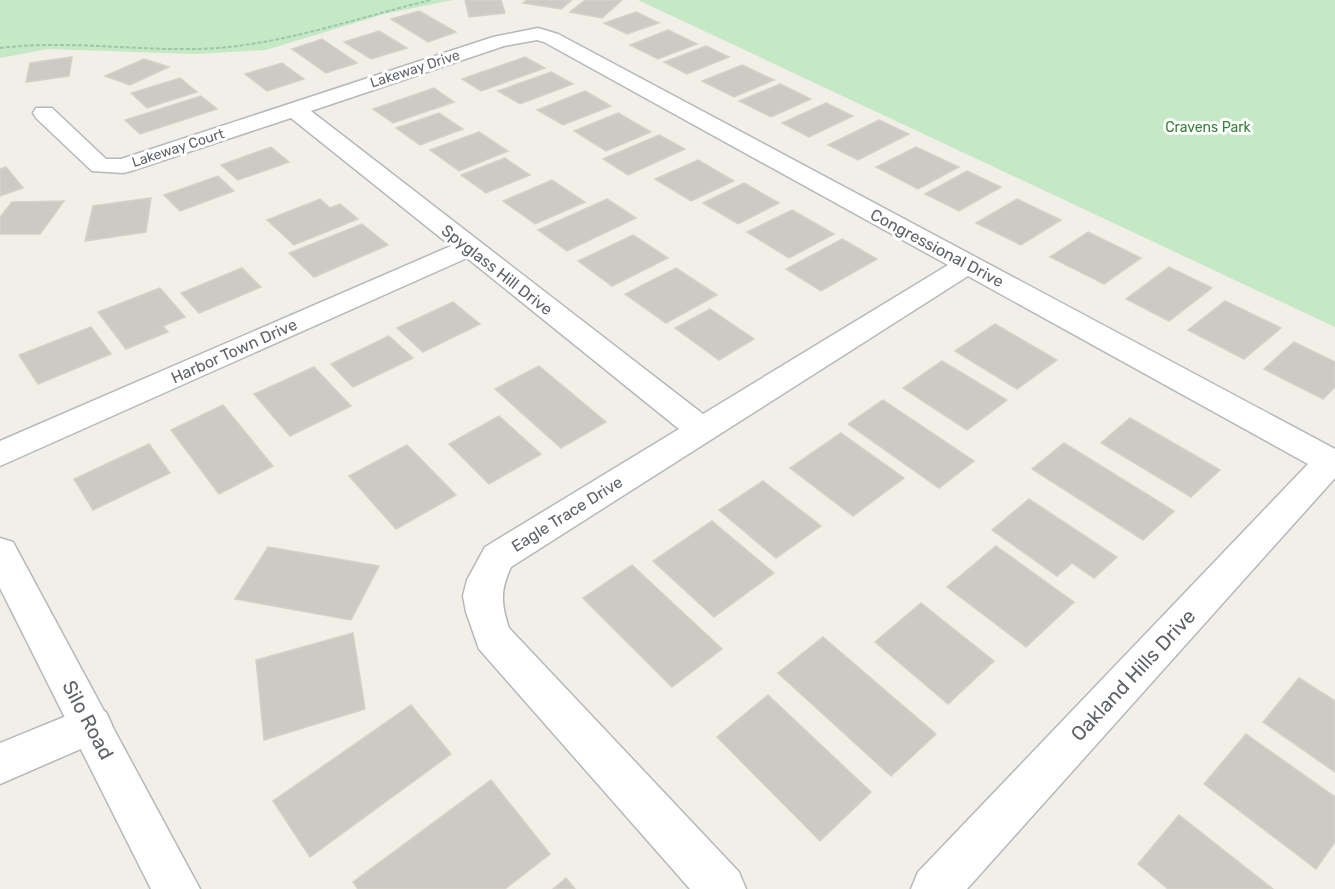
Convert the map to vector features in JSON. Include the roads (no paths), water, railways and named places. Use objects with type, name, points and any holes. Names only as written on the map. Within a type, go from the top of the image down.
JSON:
[{"type":"street","name":"Lakeway Drive","points":[[294,109],[500,41],[538,34]]},
{"type":"street","name":"Congressional Drive","points":[[538,34],[552,38],[1333,462]]},
{"type":"street","name":"Lakeway Court","points":[[44,113],[100,166],[112,167],[123,166],[294,109]]},
{"type":"street","name":"Spyglass Hill Drive","points":[[294,109],[702,430]]},
{"type":"street","name":"Harbor Town Drive","points":[[0,454],[468,248]]},
{"type":"street","name":"Eagle Trace Drive","points":[[722,889],[493,637],[480,588],[498,557],[967,265]]},
{"type":"street","name":"Oakland Hills Drive","points":[[935,889],[1333,462]]},
{"type":"street","name":"Silo Road","points":[[0,552],[176,889]]},
{"type":"street","points":[[0,764],[91,725]]},
{"type":"park label","name":"Cravens Park","points":[[1208,127]]}]
